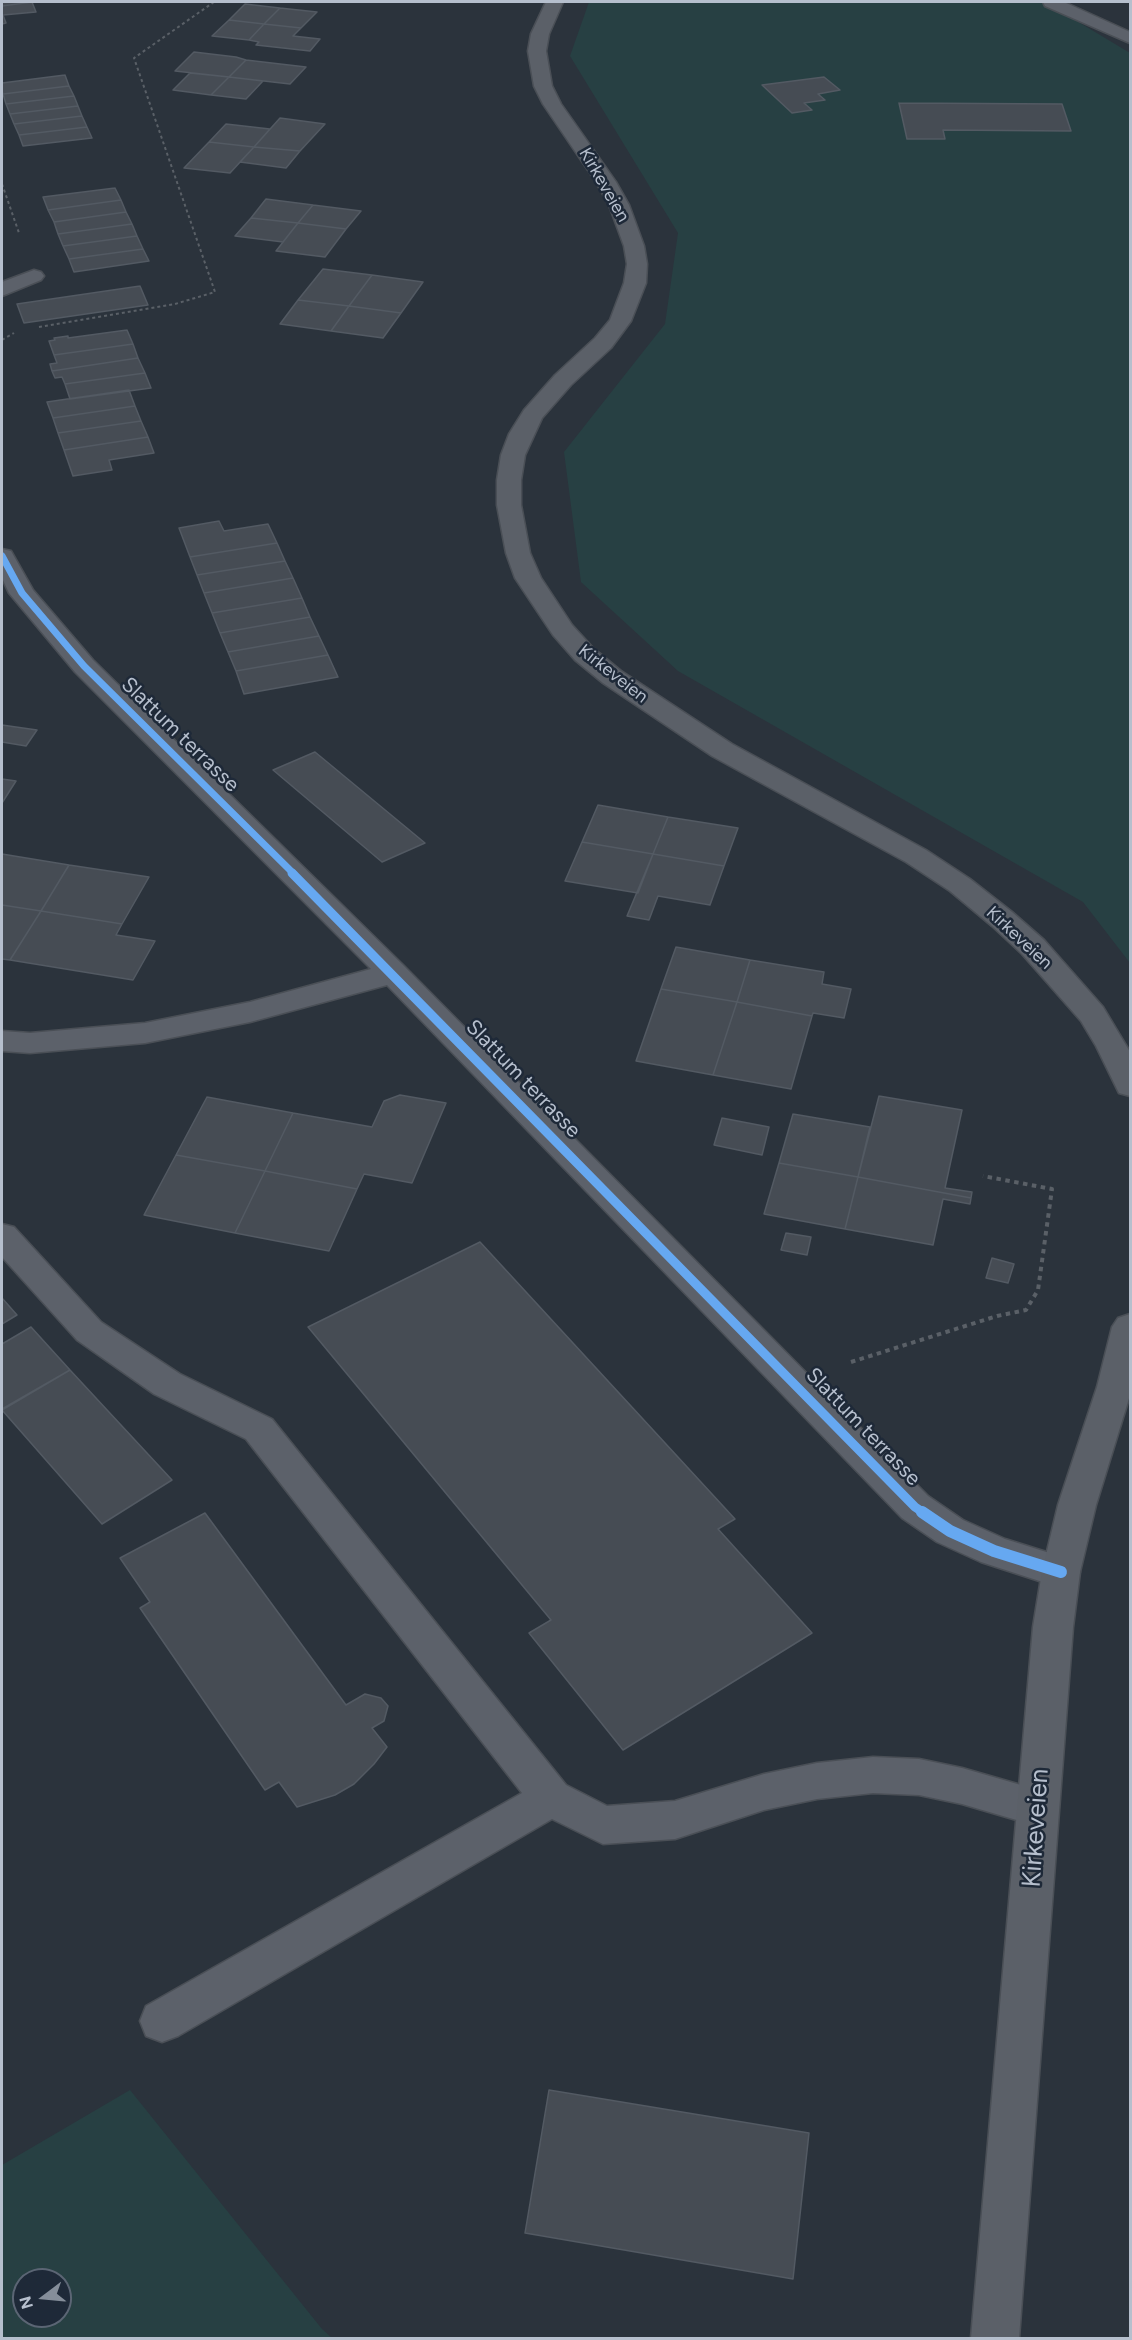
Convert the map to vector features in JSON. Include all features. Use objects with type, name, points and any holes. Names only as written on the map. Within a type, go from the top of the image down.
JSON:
[{"type":"main road","name":"Kirkeveien","points":[[554,2],[540,34],[537,51],[543,86],[552,104],[606,182],[619,205],[631,235],[637,264],[635,283],[620,321],[603,343],[563,380],[532,416],[521,434],[513,455],[509,480],[509,505],[518,553],[528,578],[562,630],[584,654],[612,677],[723,750],[916,856],[960,885],[1002,919],[1033,947],[1092,1014],[1112,1046],[1131,1085]]},
{"type":"main road","name":"Kirkeveien","points":[[995,2338],[1026,1982],[1049,1662],[1061,1572],[1077,1505],[1115,1388],[1131,1327]]},
{"type":"street","points":[[1051,2],[1131,38]]},
{"type":"street","points":[[2,290],[34,276]]},
{"type":"street","name":"Slattum terrasse","points":[[2,556],[22,593],[84,666],[393,973],[915,1507],[950,1531],[994,1551],[1061,1572]]},
{"type":"street","points":[[2,1041],[30,1043],[145,1033],[250,1012],[393,973]]},
{"type":"street","points":[[2,1236],[89,1331],[166,1384],[260,1429],[551,1798],[603,1825],[634,1823],[675,1820],[764,1792],[818,1781],[873,1775],[919,1777],[962,1786],[1037,1807]]},
{"type":"street","points":[[162,2021],[551,1798]]},
{"type":"path","points":[[32,328],[176,304],[215,292],[134,58],[214,2]]},
{"type":"path","points":[[2,340],[21,329]]},
{"type":"path","points":[[849,1363],[997,1316],[1026,1310],[1038,1290],[1052,1189],[983,1176]]},
{"type":"green space","points":[[589,2],[1045,2],[1130,53],[1130,963],[1083,902],[678,671],[581,582],[564,452],[665,324],[678,233],[570,56]]},
{"type":"green space","points":[[130,2090],[322,2329],[332,2338],[2,2338],[2,2165]]},
{"type":"building","points":[[2,2],[32,2],[2,6]]},
{"type":"building","points":[[32,2],[36,12],[3,15],[6,23],[2,24],[2,6]]},
{"type":"building","points":[[245,4],[280,8],[264,24],[229,20]]},
{"type":"building","points":[[280,8],[317,12],[301,28],[264,24]]},
{"type":"building","points":[[229,20],[264,24],[249,40],[212,36]]},
{"type":"building","points":[[264,24],[301,28],[293,36],[320,39],[310,51],[256,45],[259,42],[249,40]]},
{"type":"building","points":[[194,52],[246,60],[229,77],[175,71]]},
{"type":"building","points":[[246,60],[306,67],[290,84],[229,77]]},
{"type":"building","points":[[190,73],[229,77],[211,95],[173,90]]},
{"type":"building","points":[[65,75],[69,86],[3,94],[2,91],[2,83]]},
{"type":"building","points":[[229,77],[263,81],[246,99],[211,95]]},
{"type":"building","points":[[824,77],[840,90],[818,94],[825,100],[804,103],[812,110],[792,113],[762,85]]},
{"type":"building","points":[[69,86],[74,96],[6,104],[3,94]]},
{"type":"building","points":[[74,96],[78,106],[10,114],[6,104]]},
{"type":"building","points":[[899,103],[1062,104],[1071,131],[943,130],[945,139],[907,139]]},
{"type":"building","points":[[78,106],[82,116],[14,124],[10,114]]},
{"type":"building","points":[[82,116],[87,127],[19,135],[14,124]]},
{"type":"building","points":[[280,118],[325,124],[300,151],[254,147]]},
{"type":"building","points":[[226,124],[270,129],[254,147],[209,142]]},
{"type":"building","points":[[87,127],[92,138],[23,146],[19,135]]},
{"type":"building","points":[[209,142],[254,147],[230,173],[184,168]]},
{"type":"building","points":[[254,147],[300,151],[286,168],[240,162]]},
{"type":"building","points":[[115,188],[121,200],[48,210],[43,197]]},
{"type":"building","points":[[266,199],[313,205],[298,223],[251,218]]},
{"type":"building","points":[[121,200],[126,212],[54,222],[48,210]]},
{"type":"building","points":[[313,205],[361,211],[346,229],[298,223]]},
{"type":"building","points":[[126,212],[132,224],[58,234],[54,222]]},
{"type":"building","points":[[251,218],[298,223],[283,242],[235,236]]},
{"type":"building","points":[[298,223],[346,229],[325,257],[276,251]]},
{"type":"building","points":[[132,224],[137,236],[63,246],[58,234]]},
{"type":"building","points":[[137,236],[143,249],[69,259],[63,246]]},
{"type":"building","points":[[143,249],[149,261],[74,272],[69,259]]},
{"type":"building","points":[[323,269],[372,275],[349,306],[298,300]]},
{"type":"building","points":[[372,275],[423,282],[401,313],[349,306]]},
{"type":"building","points":[[140,286],[148,305],[24,323],[17,304]]},
{"type":"building","points":[[298,300],[349,306],[331,331],[280,324]]},
{"type":"building","points":[[349,306],[401,313],[383,338],[331,331]]},
{"type":"building","points":[[127,330],[133,344],[54,355],[49,341],[68,336],[68,338]]},
{"type":"building","points":[[133,344],[138,358],[52,371],[50,364],[57,363],[54,355]]},
{"type":"building","points":[[138,358],[145,373],[65,384],[62,377],[55,378],[52,371]]},
{"type":"building","points":[[145,373],[151,388],[70,399],[65,384]]},
{"type":"building","points":[[129,390],[135,406],[53,418],[47,402]]},
{"type":"building","points":[[135,406],[141,421],[58,433],[53,418]]},
{"type":"building","points":[[141,421],[148,437],[64,450],[58,433]]},
{"type":"building","points":[[148,437],[154,453],[109,460],[112,470],[73,476],[64,450]]},
{"type":"building","points":[[219,521],[224,531],[268,524],[277,543],[190,557],[179,528]]},
{"type":"building","points":[[277,543],[285,561],[197,575],[190,557]]},
{"type":"building","points":[[285,561],[293,578],[204,593],[197,575]]},
{"type":"building","points":[[293,578],[302,598],[212,613],[204,593]]},
{"type":"building","points":[[302,598],[310,617],[220,633],[212,613]]},
{"type":"building","points":[[310,617],[319,636],[228,652],[220,633]]},
{"type":"building","points":[[319,636],[328,655],[236,671],[228,652]]},
{"type":"building","points":[[328,655],[338,677],[244,694],[236,671]]},
{"type":"building","points":[[2,725],[37,730],[26,746],[2,742]]},
{"type":"building","points":[[315,752],[425,843],[382,862],[273,770]]},
{"type":"building","points":[[2,779],[16,781],[2,803]]},
{"type":"building","points":[[598,805],[668,817],[653,854],[582,842]]},
{"type":"building","points":[[668,817],[738,828],[724,866],[653,854]]},
{"type":"building","points":[[582,842],[653,854],[638,893],[565,881]]},
{"type":"building","points":[[2,854],[69,865],[41,911],[2,905]]},
{"type":"building","points":[[653,854],[724,866],[710,905],[658,896],[649,920],[627,916]]},
{"type":"building","points":[[69,865],[149,877],[122,924],[41,911]]},
{"type":"building","points":[[2,905],[41,911],[10,960],[2,959]]},
{"type":"building","points":[[41,911],[122,924],[116,935],[155,941],[133,980],[10,960]]},
{"type":"building","points":[[676,947],[750,960],[737,1002],[661,989]]},
{"type":"building","points":[[750,960],[824,972],[822,984],[851,989],[844,1018],[813,1013],[812,1016],[737,1002]]},
{"type":"building","points":[[661,989],[737,1002],[713,1075],[636,1061]]},
{"type":"building","points":[[737,1002],[812,1016],[791,1089],[713,1075]]},
{"type":"building","points":[[400,1095],[446,1103],[412,1183],[364,1174],[357,1189],[265,1171],[293,1113],[372,1127],[384,1101]]},
{"type":"building","points":[[879,1096],[962,1110],[945,1188],[972,1192],[971,1198],[858,1177]]},
{"type":"building","points":[[207,1097],[293,1113],[265,1171],[176,1155]]},
{"type":"building","points":[[793,1114],[870,1127],[858,1177],[779,1163]]},
{"type":"building","points":[[722,1118],[769,1127],[762,1155],[714,1145]]},
{"type":"building","points":[[176,1155],[265,1171],[235,1233],[144,1215]]},
{"type":"building","points":[[779,1163],[858,1177],[845,1229],[764,1214]]},
{"type":"building","points":[[265,1171],[357,1189],[329,1251],[235,1233]]},
{"type":"building","points":[[858,1177],[971,1198],[970,1204],[943,1199],[933,1245],[845,1229]]},
{"type":"building","points":[[786,1233],[811,1237],[807,1255],[781,1250]]},
{"type":"building","points":[[480,1242],[735,1519],[718,1529],[812,1633],[623,1750],[529,1633],[551,1620],[308,1327]]},
{"type":"building","points":[[992,1258],[1014,1264],[1008,1283],[986,1278]]},
{"type":"building","points":[[2,1298],[17,1315],[2,1324]]},
{"type":"building","points":[[31,1327],[70,1370],[2,1409],[2,1344]]},
{"type":"building","points":[[70,1370],[172,1480],[102,1524],[2,1410]]},
{"type":"building","points":[[205,1513],[346,1705],[365,1694],[381,1698],[388,1706],[384,1721],[372,1728],[387,1747],[354,1784],[335,1795],[297,1807],[279,1782],[265,1790],[140,1608],[150,1602],[120,1558]]},
{"type":"building","points":[[549,2090],[809,2133],[793,2279],[525,2233]]},
{"type":"cycle path","points":[[2,556],[22,593],[84,666],[393,973],[915,1507],[950,1531],[994,1551],[1061,1572]]}]
